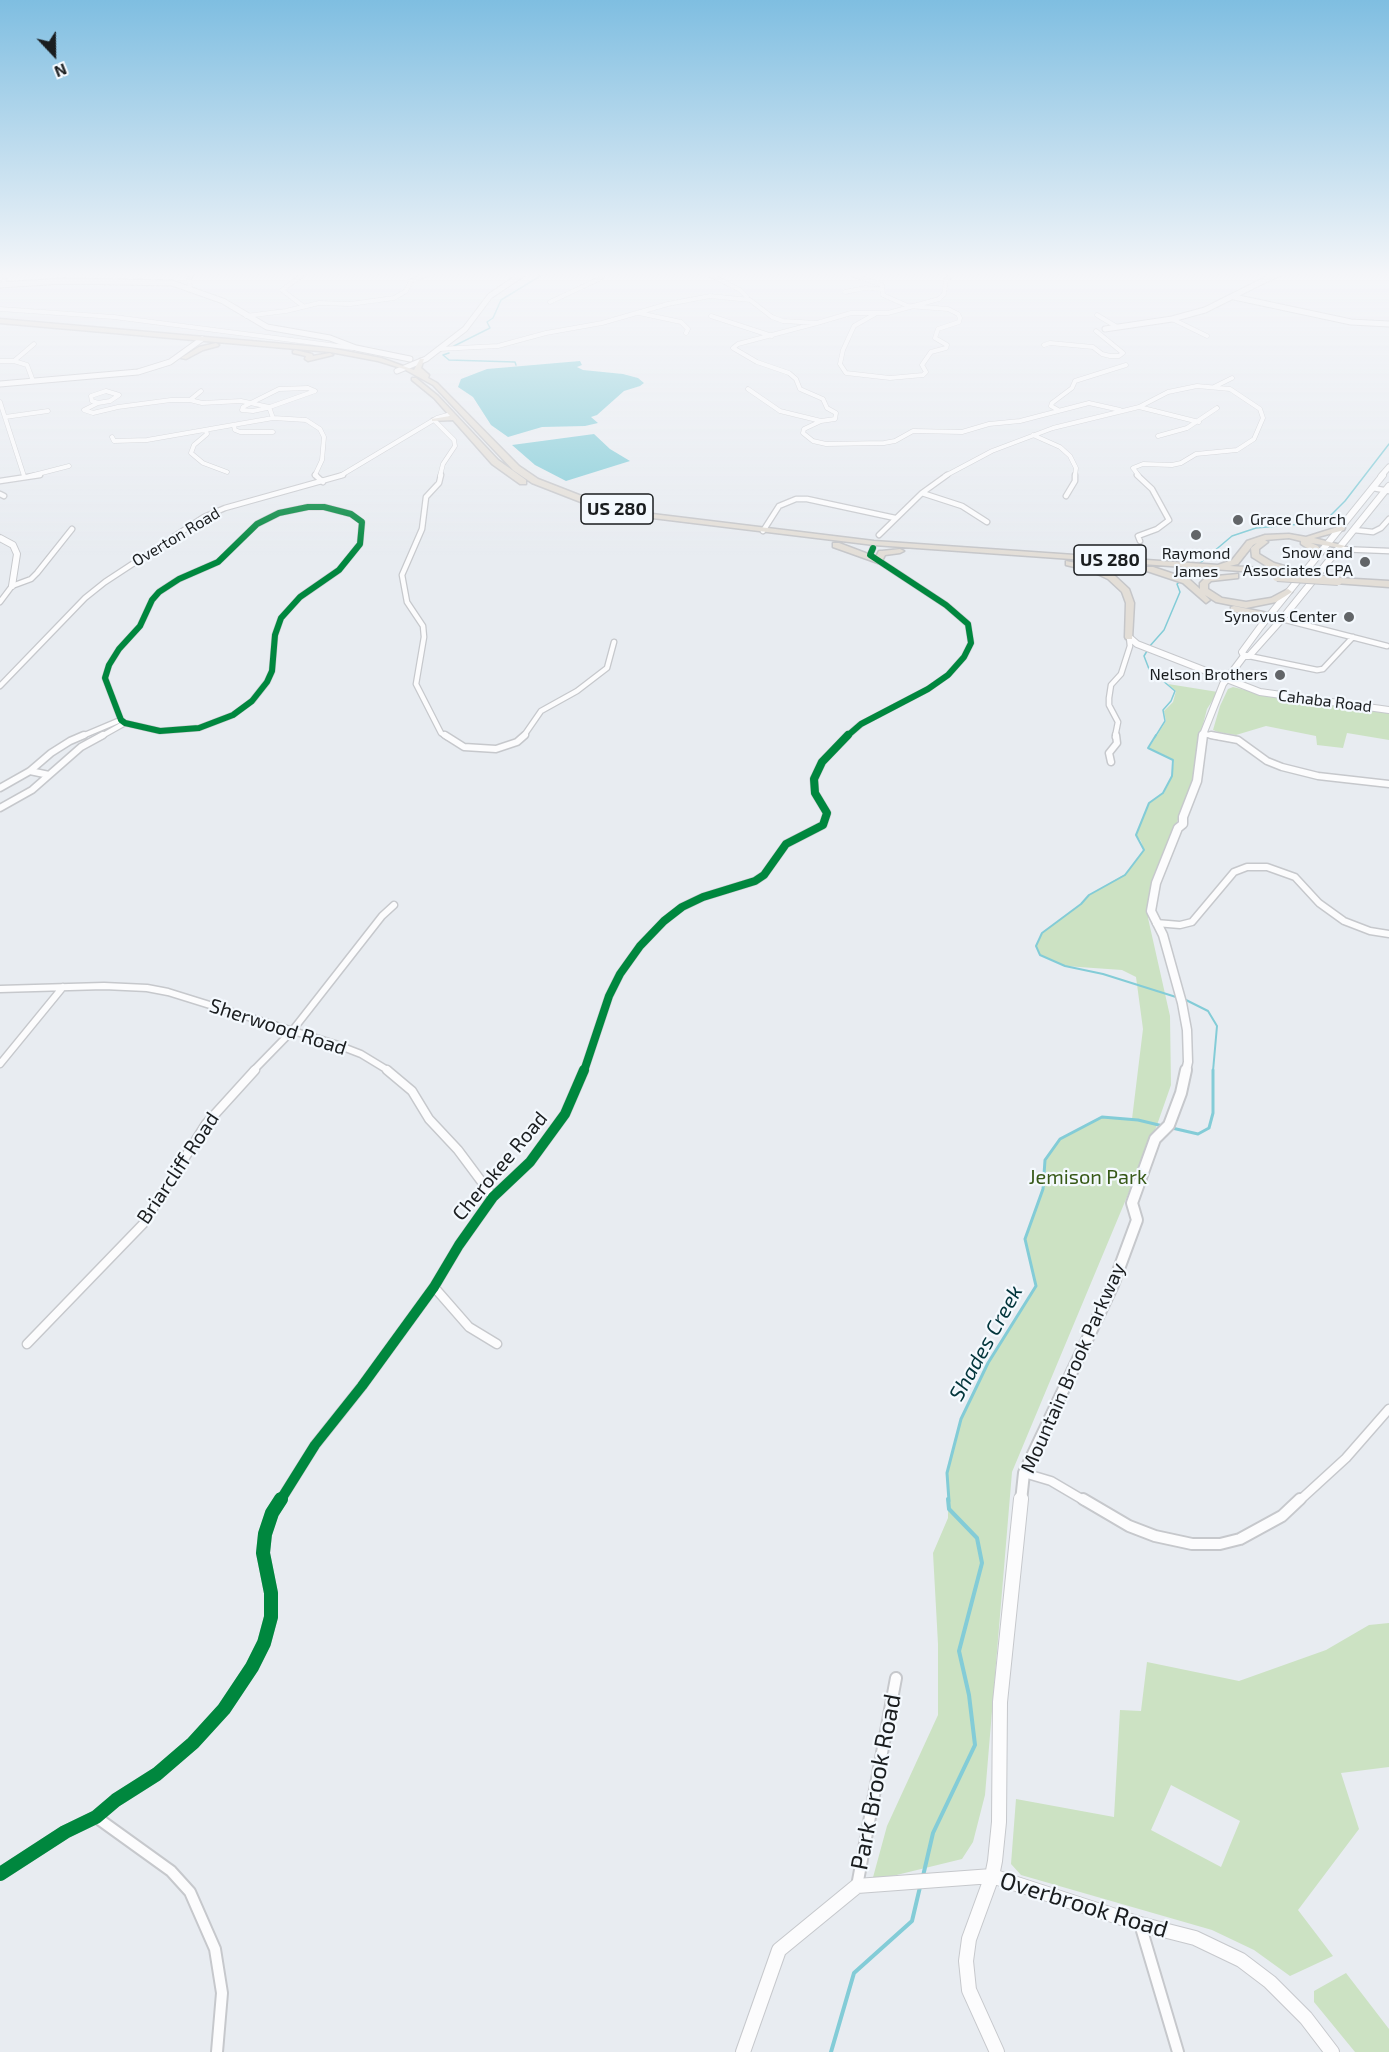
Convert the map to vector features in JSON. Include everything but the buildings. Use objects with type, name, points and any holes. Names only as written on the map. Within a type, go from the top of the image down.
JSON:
[{"type":"highway","name":"US 280","points":[[391,369],[422,384],[507,472],[531,487],[562,500],[622,516],[835,545],[900,551],[1256,575],[1280,574]]},
{"type":"highway","name":"US 280","points":[[407,369],[435,384],[516,468],[550,488],[594,504],[636,514],[851,541],[1280,574],[1389,578]]},
{"type":"highway","points":[[417,369],[436,382],[447,395]]},
{"type":"highway","points":[[429,391],[443,411],[443,414],[436,419]]},
{"type":"highway","points":[[436,419],[457,418],[516,468]]},
{"type":"highway","points":[[1302,540],[1322,536],[1341,528]]},
{"type":"highway","points":[[851,541],[869,540],[879,535],[886,541],[924,547]]},
{"type":"highway","points":[[1183,565],[1224,565],[1235,562],[1252,546],[1272,540],[1302,540],[1340,548]]},
{"type":"highway","points":[[1302,540],[1315,548],[1319,554]]},
{"type":"highway","points":[[835,545],[878,561],[882,553],[900,551]]},
{"type":"highway","points":[[873,548],[885,546],[985,551]]},
{"type":"highway","points":[[1252,546],[1258,558],[1271,565],[1340,577]]},
{"type":"highway","points":[[1056,561],[1094,569],[1120,583],[1130,603],[1129,638]]},
{"type":"highway","points":[[1145,568],[1176,575],[1208,601],[1244,612],[1270,616]]},
{"type":"highway","points":[[1256,575],[1219,576],[1204,583],[1204,590],[1208,594],[1234,604],[1282,619]]},
{"type":"highway","name":"US 280","points":[[1340,577],[1389,584]]},
{"type":"highway","points":[[1234,604],[1259,604],[1288,592]]},
{"type":"highway","points":[[1244,612],[1258,620],[1261,626]]},
{"type":"main road","points":[[80,376],[116,375],[152,369]]},
{"type":"main road","points":[[0,384],[139,373],[160,369]]},
{"type":"main road","points":[[397,371],[404,369]]},
{"type":"main road","points":[[1388,489],[1282,619],[1246,656],[1242,652],[1261,626],[1389,467]]},
{"type":"main road","points":[[0,538],[13,545],[16,554],[12,586]]},
{"type":"main road","name":"Cahaba Road","points":[[1129,638],[1137,644],[1272,695],[1389,710]]},
{"type":"main road","name":"Mountain Brook Parkway","points":[[998,2052],[969,1990],[966,1962],[969,1939],[992,1876],[999,1822],[1000,1702],[1024,1473],[1113,1285],[1137,1220],[1132,1203],[1155,1141],[1169,1125],[1181,1092],[1188,1062],[1187,1030],[1163,935],[1151,911],[1156,883],[1178,828],[1183,824],[1183,817],[1197,781],[1201,740],[1227,679],[1246,656]]},
{"type":"main road","points":[[1233,670],[1234,677],[1246,687]]},
{"type":"main road","name":"Overbrook Road","points":[[856,1886],[992,1876],[1140,1924],[1195,1938],[1241,1960],[1270,1982],[1306,2018],[1332,2052]]},
{"type":"main road","points":[[744,2052],[779,1950],[856,1886]]},
{"type":"street","points":[[29,369],[33,381]]},
{"type":"street","points":[[777,369],[789,373],[796,379],[800,390],[822,399],[827,408],[836,413],[837,417],[804,429],[803,433],[808,439],[820,443],[870,445],[896,441],[914,431],[962,432],[989,424],[1020,421],[1089,403],[1110,406],[1120,411]]},
{"type":"street","points":[[842,369],[850,375],[890,378],[923,375],[926,372],[924,369]]},
{"type":"street","points":[[1058,410],[1051,406],[1052,403],[1072,388],[1075,381],[1114,369]]},
{"type":"street","points":[[1214,387],[1232,378]]},
{"type":"street","points":[[879,535],[921,493],[951,472],[975,458],[1033,435],[1139,407],[1168,392],[1195,386],[1214,387],[1238,393],[1263,412],[1263,418],[1254,439],[1229,453],[1205,452],[1196,454],[1181,463],[1143,464],[1133,468],[1133,471],[1152,489],[1169,520],[1162,526],[1138,536],[1140,541]]},
{"type":"street","points":[[308,388],[315,391],[269,407],[253,411],[241,408],[279,389],[308,388]]},
{"type":"street","points":[[748,389],[780,411],[821,421]]},
{"type":"street","points":[[190,400],[201,391]]},
{"type":"street","points":[[98,403],[92,401],[91,396],[105,392],[119,395],[110,401],[98,403],[84,410],[93,413],[118,406],[190,400],[202,403],[241,401],[269,407]]},
{"type":"street","points":[[0,402],[24,476]]},
{"type":"street","points":[[269,407],[273,418]]},
{"type":"street","points":[[1139,407],[1199,422]]},
{"type":"street","points":[[1158,436],[1199,422],[1217,408]]},
{"type":"street","points":[[5,417],[48,411]]},
{"type":"street","points":[[112,437],[114,441],[147,441],[273,418],[306,420],[320,429],[324,437],[322,460],[315,475],[323,482]]},
{"type":"street","points":[[436,419],[454,440],[455,446],[443,464],[439,483],[426,497],[422,529],[402,575],[407,602],[423,626],[424,637],[416,684],[441,733],[464,747],[496,749],[516,742],[524,736],[541,711],[577,691],[607,668],[614,642]]},
{"type":"street","name":"Overton Road","points":[[0,686],[85,598],[179,532],[225,508],[343,475],[436,419]]},
{"type":"street","points":[[234,426],[235,430],[240,432],[273,432]]},
{"type":"street","points":[[206,430],[207,434],[194,445],[191,453],[203,463],[226,472]]},
{"type":"street","points":[[1033,435],[1060,447],[1070,456],[1076,468],[1075,481],[1066,496]]},
{"type":"street","points":[[0,481],[45,474],[69,466]]},
{"type":"street","points":[[1373,488],[1388,489]]},
{"type":"street","points":[[921,493],[963,506],[987,522]]},
{"type":"street","points":[[763,531],[778,506],[796,500],[807,499],[895,518]]},
{"type":"street","points":[[0,788],[30,771],[69,741],[123,721],[160,730],[199,728],[233,716],[252,701],[267,682],[272,671],[275,635],[281,618],[300,597],[347,562],[360,544],[363,522],[341,510],[324,507],[294,509],[279,513],[248,531],[218,562],[178,579],[159,592],[152,600],[140,627],[119,649],[109,664],[105,678],[123,721]]},
{"type":"street","points":[[1354,530],[1373,532],[1381,528],[1389,519]]},
{"type":"street","points":[[0,602],[12,586],[31,579],[37,573],[72,529]]},
{"type":"street","points":[[873,548],[869,552],[870,555],[878,561]]},
{"type":"street","points":[[1340,548],[1389,551]]},
{"type":"street","name":"Cherokee Road","points":[[0,1874],[65,1832],[96,1817],[116,1800],[157,1774],[193,1743],[224,1709],[251,1670],[264,1644],[272,1617],[271,1593],[263,1553],[265,1534],[272,1513],[315,1445],[362,1386],[434,1287],[459,1245],[493,1197],[530,1162],[566,1114],[580,1083],[609,996],[620,974],[640,946],[664,921],[682,907],[703,897],[755,881],[764,875],[786,844],[824,825],[827,813],[815,793],[814,779],[822,762],[837,744],[861,724],[928,689],[948,675],[964,657],[971,643],[968,624],[946,605],[878,561]]},
{"type":"street","points":[[1282,619],[1387,646]]},
{"type":"street","points":[[1246,656],[1317,670],[1323,669],[1353,637]]},
{"type":"street","points":[[1112,762],[1109,753],[1110,741],[1115,739],[1118,723],[1108,705],[1111,685],[1121,674],[1130,646],[1129,638]]},
{"type":"street","points":[[0,808],[33,790],[81,747],[123,721]]},
{"type":"street","points":[[1204,734],[1238,740],[1268,761],[1282,767],[1318,776],[1389,784]]},
{"type":"street","points":[[30,771],[50,775]]},
{"type":"street","points":[[1156,923],[1180,925],[1192,922],[1234,872],[1247,867],[1267,867],[1295,877],[1324,908],[1344,921],[1370,931],[1389,934]]},
{"type":"street","name":"Briarcliff Road","points":[[27,1344],[143,1224],[206,1124],[220,1106],[292,1031],[382,916],[394,905]]},
{"type":"street","points":[[0,1064],[63,987]]},
{"type":"street","name":"Sherwood Road","points":[[0,989],[147,987],[361,1054],[383,1066],[412,1091],[429,1119],[458,1150],[493,1197]]},
{"type":"street","points":[[434,1287],[469,1327],[497,1344]]},
{"type":"street","points":[[1024,1473],[1051,1481],[1129,1526],[1155,1536],[1192,1544],[1220,1544],[1240,1539],[1282,1515],[1346,1458],[1389,1409]]},
{"type":"street","name":"Park Brook Road","points":[[856,1886],[896,1678]]},
{"type":"street","points":[[96,1817],[171,1871],[190,1892],[215,1949],[222,1993],[217,2052]]},
{"type":"street","points":[[1140,1924],[1178,2052]]},
{"type":"green space","name":"Jemison Park","points":[[1168,684],[1218,692],[1207,709],[1199,740],[1193,782],[1153,882],[1148,918],[1170,1016],[1171,1085],[1157,1125],[1012,1472],[985,1795],[973,1842],[962,1859],[872,1881],[887,1826],[938,1715],[938,1644],[933,1553],[948,1518],[948,1471],[961,1419],[988,1363],[1036,1286],[1025,1239],[1042,1189],[1045,1160],[1060,1139],[1102,1117],[1132,1119],[1143,1029],[1136,977],[1122,970],[1065,966],[1040,955],[1036,946],[1042,933],[1081,904],[1089,895],[1125,874],[1144,850],[1136,835],[1149,803],[1164,793],[1172,776],[1174,760],[1149,748],[1166,721],[1164,711],[1173,702],[1176,691]]},
{"type":"green space","points":[[1233,687],[1286,700],[1389,713],[1389,740],[1347,733],[1343,748],[1317,745],[1316,736],[1266,726],[1236,735],[1218,732],[1213,730],[1220,706],[1228,689]]},
{"type":"green space","points":[[1389,1623],[1389,1767],[1341,1773],[1359,1829],[1298,1910],[1333,1956],[1290,1976],[1254,1950],[1212,1930],[1021,1875],[1011,1864],[1016,1799],[1114,1817],[1120,1710],[1141,1711],[1147,1662],[1239,1681],[1326,1650],[1369,1625]],"holes":[[[1171,1785],[1240,1821],[1221,1867],[1151,1830]]]},
{"type":"green space","points":[[1346,1973],[1389,2029],[1389,2052],[1355,2052],[1314,2002],[1314,1991]]},
{"type":"water","points":[[487,369],[581,369],[623,374],[638,378],[644,383],[624,391],[597,415],[591,417],[598,423],[585,426],[542,427],[508,437],[491,425],[473,397],[458,387],[461,379]]},
{"type":"water","points":[[594,434],[610,449],[630,461],[566,481],[535,465],[512,445]]},
{"type":"waterway","name":"Shades Creek","points":[[1200,563],[1232,536],[1256,528],[1324,522],[1345,501],[1389,444]]},
{"type":"waterway","name":"Shades Creek","points":[[1184,578],[1189,573]]},
{"type":"waterway","name":"Shades Creek","points":[[1149,647],[1164,630],[1180,592],[1177,584],[1182,580]]},
{"type":"waterway","name":"Shades Creek","points":[[1147,651],[1144,656],[1149,669],[1175,691],[1171,701],[1163,710],[1165,721],[1155,737]]},
{"type":"waterway","name":"Shades Creek","points":[[1156,735],[1148,748],[1173,760],[1172,776],[1163,793],[1149,803],[1136,835],[1144,850],[1125,875],[1089,895],[1081,904],[1042,933],[1036,946],[1040,955],[1065,966],[1103,974],[1176,997]]},
{"type":"waterway","name":"Shades Creek","points":[[1184,999],[1208,1011],[1217,1026],[1213,1071]]},
{"type":"waterway","name":"Shades Creek","points":[[1172,1128],[1198,1134],[1209,1128],[1213,1113],[1213,1071]]},
{"type":"waterway","name":"Shades Creek","points":[[949,1501],[947,1473],[961,1419],[988,1363],[1036,1286],[1025,1239],[1043,1189],[1045,1160],[1060,1139],[1102,1117],[1138,1120],[1163,1126]]},
{"type":"waterway","name":"Shades Creek","points":[[923,1876],[933,1833],[975,1745],[969,1695],[959,1651],[982,1563],[977,1538],[949,1509],[948,1499]]},
{"type":"waterway","name":"Shades Creek","points":[[831,2052],[854,1973],[912,1921],[920,1887]]},
{"type":"cycle path","points":[[308,507],[324,507],[351,514],[362,522],[360,544],[339,570],[300,597],[281,618],[275,635],[272,671],[267,682],[252,701],[233,715],[199,728],[160,731],[125,723],[121,720],[105,678],[109,665],[119,649],[140,626],[152,600],[159,592],[179,579],[218,562],[257,524],[279,513],[308,507]]},
{"type":"cycle path","points":[[0,1874],[65,1832],[96,1817],[116,1800],[157,1774],[193,1743],[224,1709],[252,1667],[264,1643],[271,1617],[271,1593],[263,1553],[265,1534],[272,1513],[315,1445],[362,1386],[434,1287],[459,1245],[493,1197],[530,1162],[565,1114],[580,1083],[609,996],[620,974],[640,946],[664,921],[682,907],[703,897],[755,881],[764,875],[786,844],[823,825],[827,813],[815,793],[814,779],[822,762],[837,744],[861,724],[928,689],[948,675],[964,657],[971,643],[968,624],[946,605],[870,555],[873,548]]},
{"type":"place","name":"Grace Church","points":[[1238,520]]},
{"type":"place","name":"Raymond James","points":[[1196,535]]},
{"type":"place","name":"Snow and Associates CPA","points":[[1365,562]]},
{"type":"place","name":"Synovus Center","points":[[1349,617]]},
{"type":"place","name":"Nelson Brothers","points":[[1280,675]]}]
